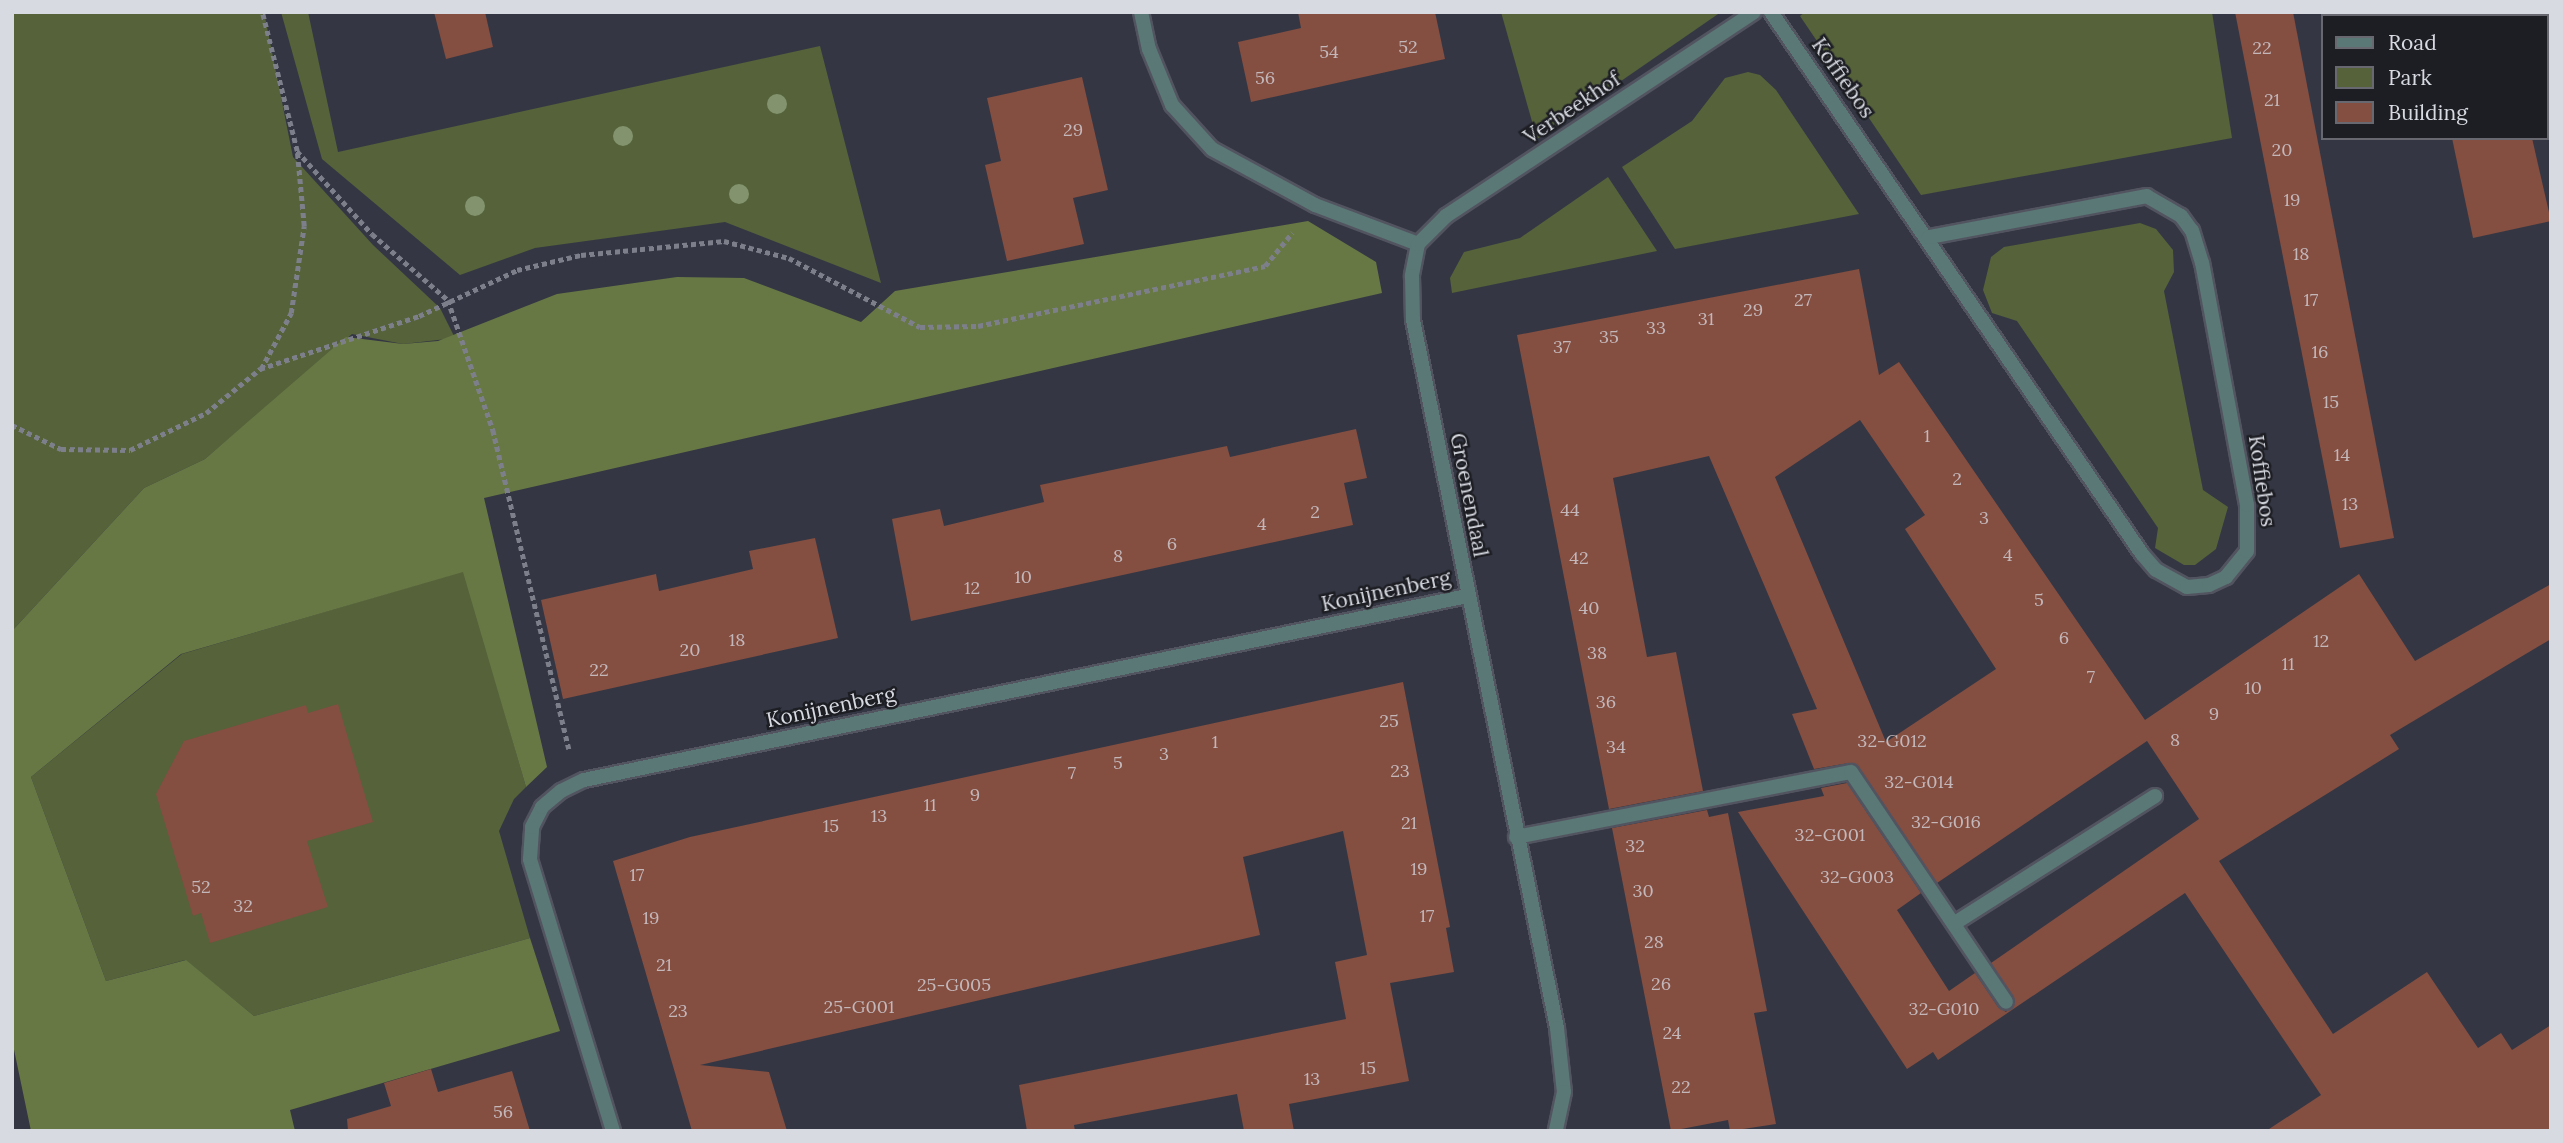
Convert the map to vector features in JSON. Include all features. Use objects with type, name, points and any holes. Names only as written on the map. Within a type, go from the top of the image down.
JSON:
[{"type":"street","points":[[1141,12],[1149,49],[1172,104],[1193,131],[1212,149],[1315,205],[1418,244]]},
{"type":"street","name":"Verbeekhof","points":[[1418,244],[1446,216],[1754,12]]},
{"type":"street","name":"Koffiebos","points":[[1771,12],[1929,237],[2142,554],[2163,574],[2187,587],[2210,585],[2227,577],[2247,551],[2247,505],[2202,262],[2181,216],[2147,196],[1929,237]]},
{"type":"street","name":"Groenendaal","points":[[1418,244],[1412,276],[1413,320],[1516,837],[1557,1028],[1564,1092],[1556,1131]]},
{"type":"street","name":"Konijnenberg","points":[[613,1131],[530,859],[533,827],[542,807],[584,780],[1467,596]]},
{"type":"street","points":[[1516,837],[1851,772],[2006,1002]]},
{"type":"street","points":[[1955,923],[2155,796]]},
{"type":"path","points":[[260,369],[291,313],[304,226],[297,151],[262,12]]},
{"type":"path","points":[[297,151],[372,234],[448,300],[493,430],[567,745],[584,780]]},
{"type":"path","points":[[12,425],[61,449],[131,450],[206,413],[260,369],[419,316],[448,300],[517,270],[581,255],[724,241],[789,258],[920,327],[978,326],[1265,266],[1315,205]]},
{"type":"green space","points":[[12,12],[264,12],[293,157],[373,245],[440,308],[455,338],[403,344],[352,334],[205,459],[144,488],[12,631]]},
{"type":"green space","points":[[281,12],[308,12],[338,152],[820,46],[881,283],[725,222],[535,248],[460,275],[322,159]]},
{"type":"green space","points":[[1501,12],[1721,12],[1537,139]]},
{"type":"green space","points":[[1805,12],[2212,12],[2232,138],[1921,195],[1800,16]]},
{"type":"green space","points":[[1748,72],[1760,75],[1776,90],[1859,214],[1675,249],[1622,167],[1692,121],[1725,78]]},
{"type":"green space","points":[[1608,177],[1657,251],[1452,293],[1450,278],[1464,252],[1520,238]]},
{"type":"green space","points":[[1308,221],[1376,262],[1382,293],[484,498],[547,767],[526,787],[463,572],[181,654],[31,777],[106,981],[186,960],[254,1016],[530,938],[560,1031],[290,1110],[295,1131],[31,1131],[12,1040],[12,631],[144,488],[205,459],[346,337],[403,344],[438,341],[557,294],[677,277],[744,278],[861,322],[895,291]]},
{"type":"green space","points":[[2140,223],[2156,229],[2173,250],[2174,272],[2164,291],[2203,490],[2228,507],[2216,549],[2195,565],[2184,565],[2155,548],[2158,528],[2017,321],[1992,313],[1983,290],[1991,257],[2004,247]]},
{"type":"green space","points":[[464,571],[526,787],[514,799],[499,831],[530,938],[254,1016],[185,960],[106,981],[31,777],[182,654]]},
{"type":"building","points":[[434,12],[485,12],[493,47],[446,59]]},
{"type":"building","points":[[1298,12],[1435,12],[1445,59],[1251,102],[1238,42],[1301,28]]},
{"type":"building","points":[[2235,12],[2293,12],[2394,538],[2340,548]]},
{"type":"building","points":[[1082,77],[1108,190],[1073,198],[1084,244],[1007,261],[985,165],[1001,161],[987,98]]},
{"type":"building","points":[[2452,140],[2532,140],[2551,221],[2473,238]]},
{"type":"building","points":[[1859,269],[1879,375],[1899,362],[2145,720],[2359,574],[2415,661],[2551,584],[2551,639],[2390,735],[2399,749],[2219,861],[2333,1034],[2427,972],[2478,1048],[2501,1033],[2512,1050],[2551,1025],[2551,1131],[2266,1131],[2321,1095],[2185,893],[1938,1060],[1933,1052],[1907,1069],[1738,812],[1824,796],[1821,788],[1847,783],[1921,893],[1897,910],[1949,991],[1975,973],[1998,1007],[2006,1012],[2015,1001],[1991,963],[2199,819],[2147,741],[1937,883],[1858,766],[1849,763],[1814,769],[1792,714],[1817,709],[1709,456],[1613,478],[1647,657],[1676,652],[1703,791],[1609,809],[1517,335]],"holes":[[[1860,420],[1925,515],[1905,529],[1996,669],[1886,742],[1775,477]]]},
{"type":"building","points":[[1356,429],[1367,478],[1344,483],[1353,525],[911,621],[892,519],[940,509],[944,526],[1044,502],[1040,485],[1227,446],[1230,457]]},
{"type":"building","points":[[815,538],[838,638],[563,699],[541,600],[656,574],[659,591],[753,569],[749,551]]},
{"type":"building","points":[[1403,682],[1450,927],[1446,928],[1454,972],[1390,983],[1409,1081],[1289,1104],[1294,1131],[1244,1131],[1237,1094],[1074,1125],[1075,1131],[1027,1131],[1019,1085],[1346,1019],[1335,962],[1367,955],[1343,831],[1243,857],[1260,935],[700,1065],[769,1072],[787,1131],[692,1131],[613,861],[690,837]]},
{"type":"building","points":[[338,704],[373,822],[307,841],[328,907],[210,943],[201,913],[193,916],[156,794],[184,741],[306,705],[308,713]]},
{"type":"building","points":[[1707,810],[1709,817],[1728,813],[1767,1011],[1754,1013],[1776,1124],[1730,1131],[1728,1120],[1671,1131],[1612,828]]},
{"type":"building","points":[[431,1069],[438,1092],[512,1071],[530,1131],[348,1131],[347,1119],[391,1106],[384,1083]]}]
